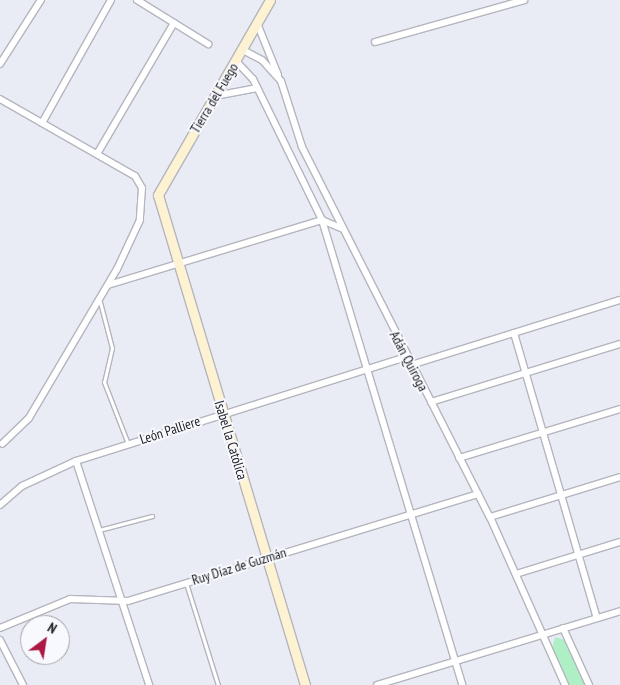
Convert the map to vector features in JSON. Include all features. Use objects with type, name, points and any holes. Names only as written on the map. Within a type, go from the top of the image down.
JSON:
[{"type":"main road","name":"Tierra del Fuego","points":[[158,195],[270,0]]},
{"type":"main road","name":"Isabel la Católica","points":[[158,195],[305,685]]},
{"type":"street","points":[[0,64],[41,0]]},
{"type":"street","points":[[42,123],[111,0]]},
{"type":"street","points":[[137,0],[208,44]]},
{"type":"street","points":[[376,42],[524,0]]},
{"type":"street","points":[[97,154],[174,23]]},
{"type":"street","name":"Adán Quiroga","points":[[257,23],[275,60],[278,75],[312,167],[406,356],[490,517],[565,685]]},
{"type":"street","points":[[243,50],[278,75]]},
{"type":"street","points":[[236,62],[257,88],[322,220],[364,369],[462,685]]},
{"type":"street","points":[[216,96],[257,88]]},
{"type":"street","points":[[0,99],[135,176],[142,188],[140,220],[108,284],[24,427],[2,444]]},
{"type":"street","points":[[301,176],[312,167]]},
{"type":"street","points":[[108,284],[179,266],[322,220],[341,228]]},
{"type":"street","points":[[411,365],[620,300]]},
{"type":"street","points":[[514,333],[581,554],[598,618]]},
{"type":"street","points":[[431,402],[620,344]]},
{"type":"street","name":"León Palliere","points":[[0,505],[22,486],[76,461],[223,412],[406,356]]},
{"type":"street","points":[[459,458],[620,410]]},
{"type":"street","points":[[76,461],[149,685]]},
{"type":"street","points":[[490,517],[620,477]]},
{"type":"street","name":"Ruy Díaz de Guzmán","points":[[0,628],[70,599],[121,602],[478,494]]},
{"type":"street","points":[[516,574],[620,542]]},
{"type":"street","points":[[377,685],[620,611]]},
{"type":"street","points":[[563,628],[589,685]]},
{"type":"street","points":[[0,640],[23,685]]},
{"type":"lane","points":[[99,299],[112,348],[104,382],[128,444]]},
{"type":"lane","points":[[98,531],[152,516]]},
{"type":"lane","points":[[186,582],[218,685]]},
{"type":"green space","points":[[555,637],[565,640],[585,685],[569,685],[552,648]]}]
